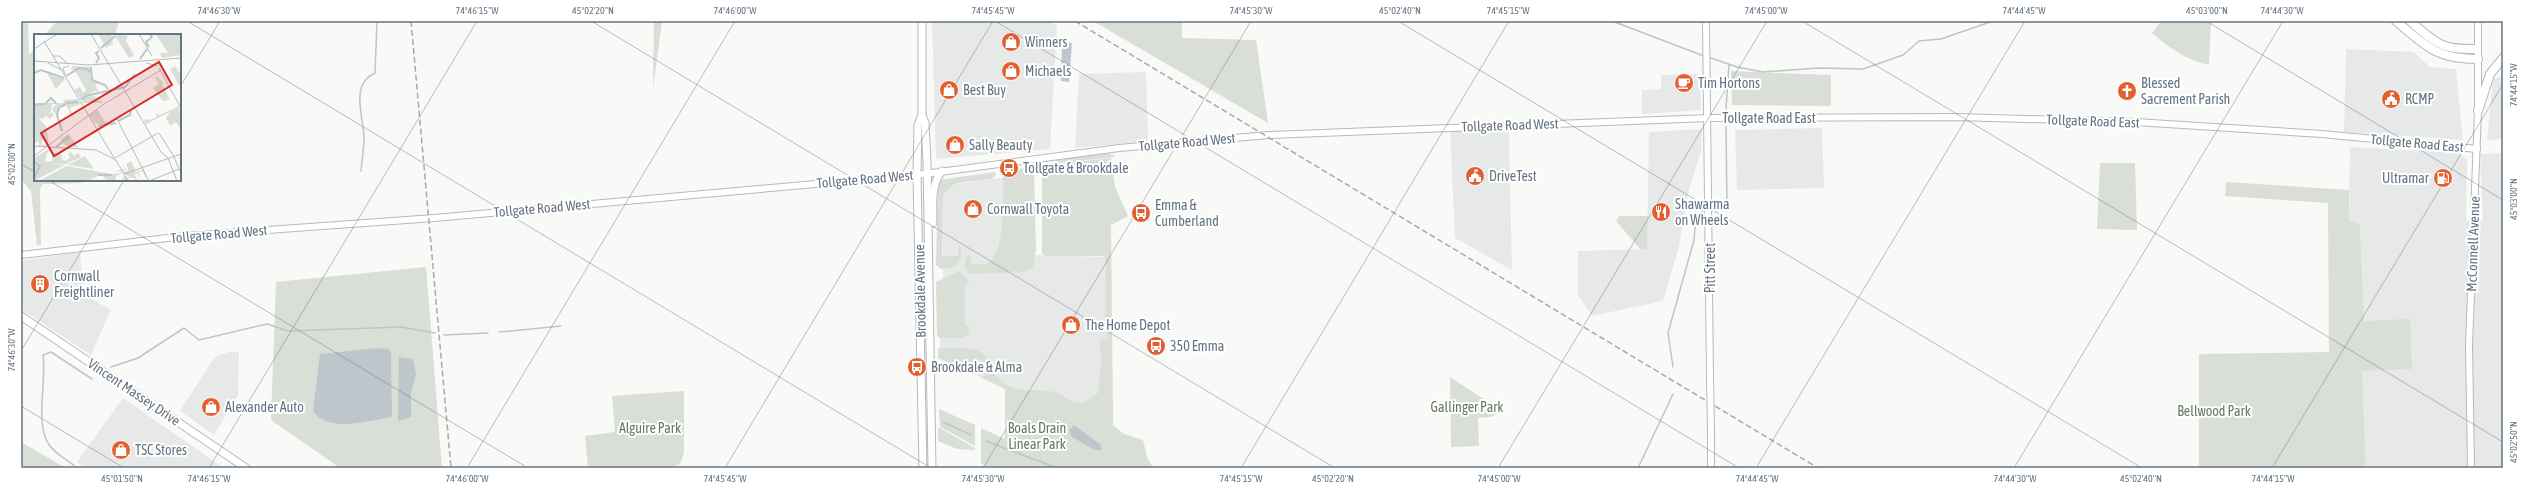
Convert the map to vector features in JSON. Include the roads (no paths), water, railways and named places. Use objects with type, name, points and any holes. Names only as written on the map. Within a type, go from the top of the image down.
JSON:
[{"type":"highway","points":[[2396,21],[2428,48],[2441,55],[2478,59]]},
{"type":"highway","points":[[2410,21],[2433,41],[2445,48],[2478,49]]},
{"type":"highway","points":[[2478,111],[2490,74],[2503,58]]},
{"type":"main road","name":"Brookdale Avenue","points":[[922,21],[922,116],[925,123],[929,240],[932,468]]},
{"type":"main road","name":"Brookdale Avenue","points":[[922,116],[918,125],[917,175],[923,468]]},
{"type":"main road","points":[[929,240],[934,230],[934,187],[937,177],[942,172]]},
{"type":"main road","name":"Vincent Massey Drive","points":[[21,316],[246,468]]},
{"type":"street","name":"Pitt Street","points":[[1706,21],[1709,118],[1711,468]]},
{"type":"street","name":"McConnell Avenue","points":[[2471,468],[2469,345],[2477,149],[2478,21]]},
{"type":"street","name":"Tollgate Road East","points":[[1709,118],[1902,117],[2136,122],[2322,134],[2477,149]]},
{"type":"street","name":"Tollgate Road West","points":[[21,255],[185,236],[434,218],[917,175],[1214,138],[1709,118]]},
{"type":"waterway","points":[[361,171],[364,137],[360,110],[360,92],[367,78],[375,73],[377,21]]},
{"type":"waterway","points":[[1612,21],[1704,56]]},
{"type":"waterway","points":[[1708,57],[1737,67],[1763,72],[1818,68],[1863,69],[1903,55],[1919,41],[1941,39],[1993,21]]},
{"type":"waterway","points":[[1726,109],[1729,64]]},
{"type":"waterway","points":[[1721,210],[1727,208],[1726,127]]},
{"type":"waterway","points":[[1673,367],[1668,333],[1694,240],[1696,216],[1703,211]]},
{"type":"waterway","points":[[111,367],[138,358],[184,328],[199,340],[267,324],[288,331],[401,327],[435,333]]},
{"type":"waterway","points":[[499,332],[561,326]]},
{"type":"waterway","points":[[444,335],[488,333]]},
{"type":"waterway","points":[[77,468],[53,449],[45,438],[42,415],[44,377],[43,355],[51,352],[92,379]]},
{"type":"waterway","points":[[1638,468],[1673,394]]},
{"type":"waterway","points":[[943,422],[971,435]]},
{"type":"waterway","points":[[986,441],[1057,468]]},
{"type":"railway","points":[[411,21],[451,468]]},
{"type":"railway","points":[[1075,21],[1818,468]]},
{"type":"place","name":"Winners","points":[[1011,42]]},
{"type":"place","name":"Michaels","points":[[1011,71]]},
{"type":"place","name":"Tim Hortons","points":[[1684,83]]},
{"type":"place","name":"Best Buy","points":[[949,90]]},
{"type":"place","name":"Blessed Sacrement Parish","points":[[2127,91]]},
{"type":"place","name":"RCMP","points":[[2391,99]]},
{"type":"place","name":"Sally Beauty","points":[[955,145]]},
{"type":"place","name":"Tollgate & Brookdale","points":[[1009,168]]},
{"type":"place","name":"DriveTest","points":[[1475,176]]},
{"type":"place","name":"Ultramar","points":[[2443,178]]},
{"type":"place","name":"Cornwall Toyota","points":[[973,209]]},
{"type":"place","name":"Shawarma on Wheels","points":[[1661,212]]},
{"type":"place","name":"Emma & Cumberland","points":[[1141,213]]},
{"type":"place","name":"Cornwall Freightliner","points":[[40,284]]},
{"type":"place","name":"The Home Depot","points":[[1071,325]]},
{"type":"place","name":"350 Emma","points":[[1156,346]]},
{"type":"place","name":"Brookdale & Alma","points":[[917,367]]},
{"type":"place","name":"Alexander Auto","points":[[211,407]]},
{"type":"place","name":"TSC Stores","points":[[121,450]]},
{"type":"park label","name":"Gallinger Park","points":[[1467,407]]},
{"type":"park label","name":"Bellwood Park","points":[[2214,411]]},
{"type":"park label","name":"Alguire Park","points":[[650,428]]},
{"type":"park label","name":"Boals Drain Linear Park","points":[[1037,436]]}]
